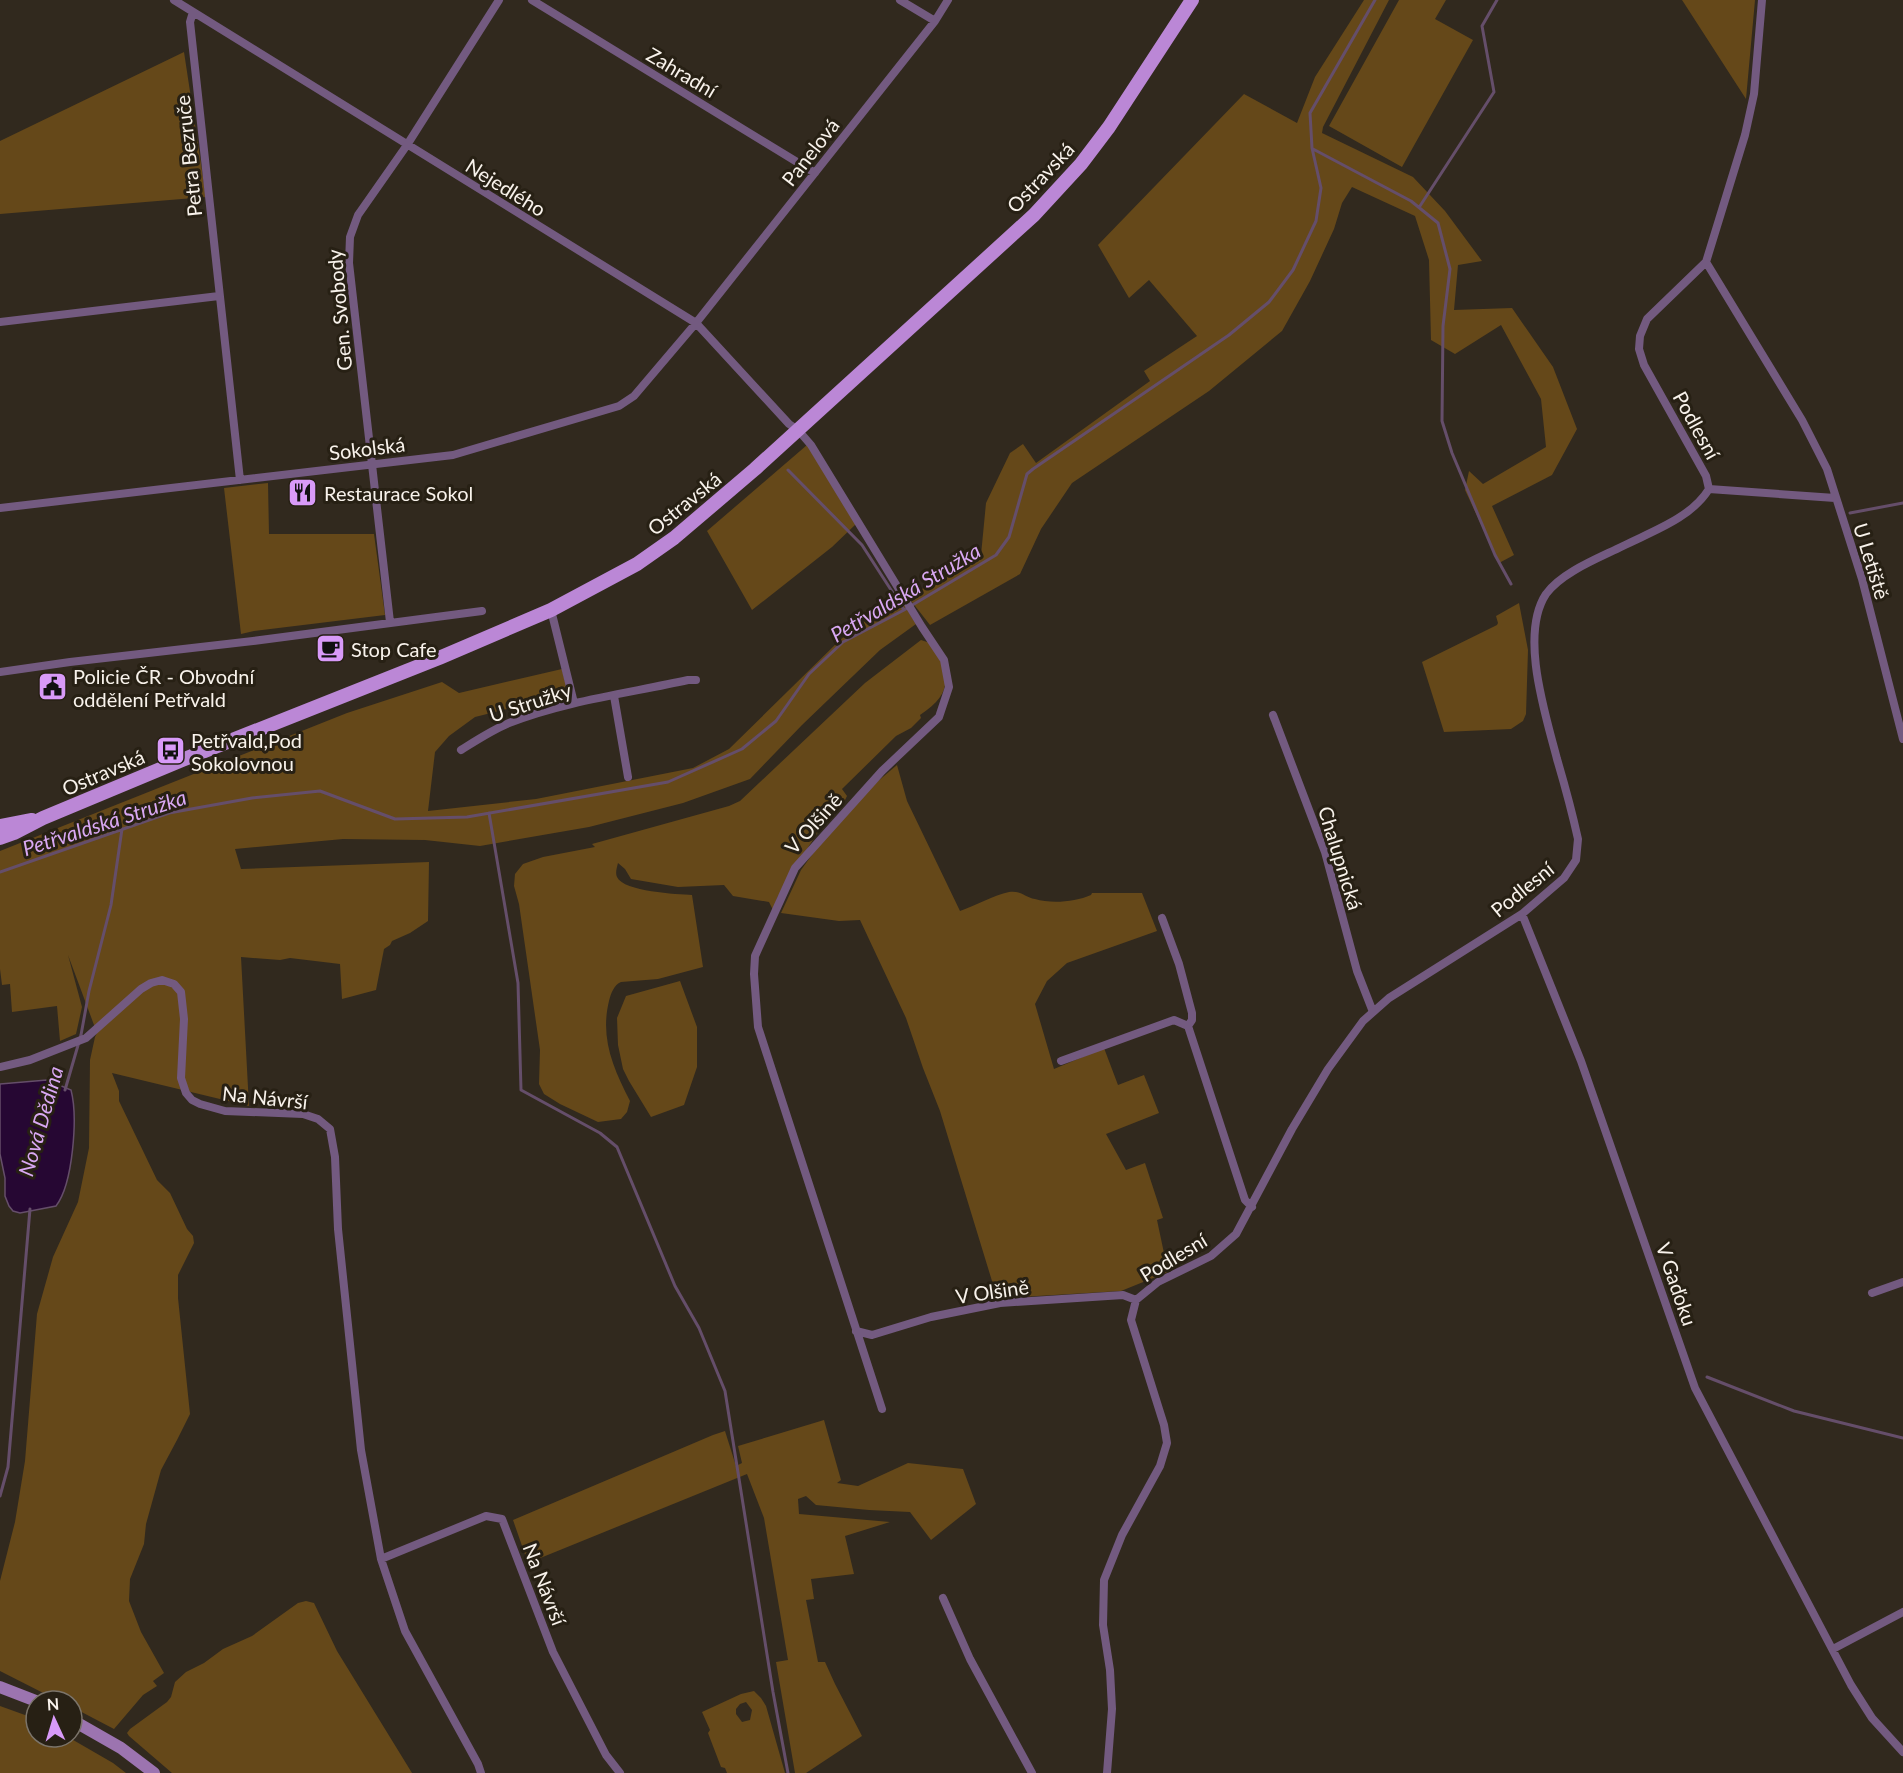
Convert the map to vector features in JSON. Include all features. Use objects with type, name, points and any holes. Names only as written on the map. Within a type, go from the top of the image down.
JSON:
[{"type":"main road","name":"Ostravská","points":[[0,838],[155,771],[439,658],[551,610],[636,564],[674,538],[798,430],[1026,222],[1062,186],[1113,122],[1192,0]]},
{"type":"main road","name":"Ostravská","points":[[0,826],[43,818]]},
{"type":"street","name":"Nejedlého","points":[[174,0],[696,323],[789,424],[798,430]]},
{"type":"street","name":"Gen. Svobody","points":[[390,622],[349,263],[350,237],[358,215],[407,145],[499,0]]},
{"type":"street","name":"Zahradní","points":[[532,0],[815,173]]},
{"type":"street","points":[[900,0],[935,21]]},
{"type":"street","name":"Panelová","points":[[696,323],[935,21],[948,0]]},
{"type":"street","name":"Podlesní","points":[[1107,1773],[1112,1709],[1110,1670],[1103,1625],[1104,1580],[1122,1535],[1160,1466],[1167,1443],[1164,1425],[1131,1320],[1136,1300],[1158,1282],[1211,1256],[1236,1234],[1292,1129],[1328,1069],[1363,1021],[1389,998],[1522,915],[1564,878],[1576,860],[1578,839],[1537,682],[1534,637],[1538,614],[1546,595],[1563,578],[1695,507],[1709,489],[1707,476],[1644,365],[1640,336],[1647,320],[1706,262],[1750,114],[1754,94],[1762,0]]},
{"type":"street","name":"Petra Bezruče","points":[[193,12],[190,22],[240,480]]},
{"type":"street","name":"U Letiště","points":[[1706,262],[1802,420],[1827,469],[1862,579],[1903,739]]},
{"type":"street","points":[[0,322],[219,296]]},
{"type":"street","name":"Sokolská","points":[[0,508],[453,455],[619,406],[634,396],[696,323]]},
{"type":"street","name":"V Olšině","points":[[798,430],[811,445],[944,660],[949,687],[939,717],[882,771],[795,868],[755,956],[758,1026],[882,1409]]},
{"type":"street","points":[[1709,489],[1835,498]]},
{"type":"street","points":[[551,610],[574,703]]},
{"type":"street","points":[[0,672],[482,611]]},
{"type":"street","name":"U Stružky","points":[[461,750],[509,723],[574,703],[688,680],[696,681]]},
{"type":"street","points":[[614,696],[628,777]]},
{"type":"street","name":"Chalupnická","points":[[1273,715],[1325,852],[1356,971],[1373,1012]]},
{"type":"street","name":"V Gaďoku","points":[[1522,915],[1581,1061],[1695,1388],[1851,1685],[1872,1718],[1903,1752]]},
{"type":"street","points":[[1162,918],[1179,964],[1192,1013],[1192,1020],[1188,1026]]},
{"type":"street","name":"Na Návrší","points":[[0,1067],[30,1060],[86,1038],[141,989],[163,980],[176,986],[182,994],[184,1025],[181,1078],[186,1093],[192,1100],[225,1111],[303,1114],[318,1119],[330,1129],[335,1157],[342,1270],[361,1450],[381,1559],[405,1631],[481,1773]]},
{"type":"street","points":[[1061,1061],[1174,1020],[1188,1026],[1245,1200],[1252,1207]]},
{"type":"street","points":[[1872,1293],[1903,1282]]},
{"type":"street","name":"V Olšině","points":[[855,1330],[872,1335],[932,1317],[1000,1303],[1123,1296],[1136,1300]]},
{"type":"street","name":"Na Návrší","points":[[381,1559],[486,1516],[502,1520],[553,1652],[606,1755],[620,1773]]},
{"type":"street","points":[[944,1598],[970,1659],[1032,1773]]},
{"type":"street","points":[[1833,1649],[1903,1612]]},
{"type":"street","points":[[0,1687],[24,1696]]},
{"type":"street","points":[[84,1727],[121,1748],[154,1773]]},
{"type":"shaded area","points":[[1364,0],[1389,0],[1323,127],[1322,133],[1413,177],[1445,211],[1482,261],[1458,265],[1454,310],[1512,308],[1553,367],[1577,429],[1552,475],[1492,506],[1514,555],[1499,563],[1465,490],[1469,471],[1483,484],[1546,447],[1541,399],[1501,325],[1455,354],[1431,340],[1429,260],[1415,216],[1352,187],[1342,203],[1334,229],[1310,281],[1282,331],[1209,391],[1072,483],[1041,529],[1020,574],[930,625],[908,597],[981,555],[986,503],[1010,453],[1023,444],[1036,463],[1150,381],[1144,371],[1197,336],[1149,280],[1129,298],[1098,245],[1244,94],[1297,123],[1315,77]]},
{"type":"shaded area","points":[[1399,0],[1446,0],[1435,19],[1473,40],[1402,167],[1329,126]]},
{"type":"shaded area","points":[[1682,0],[1755,0],[1746,99],[1684,3]]},
{"type":"shaded area","points":[[184,52],[206,197],[0,214],[0,141]]},
{"type":"shaded area","points":[[807,445],[856,524],[832,547],[752,610],[707,531]]},
{"type":"shaded area","points":[[268,483],[269,534],[374,534],[385,615],[241,634],[224,488]]},
{"type":"shaded area","points":[[899,597],[916,624],[880,650],[750,779],[683,803],[589,827],[480,846],[425,840],[343,839],[235,849],[241,869],[429,862],[428,921],[392,941],[384,949],[376,990],[342,999],[340,964],[290,958],[280,960],[241,957],[249,1106],[112,1073],[119,1091],[119,1101],[157,1180],[170,1193],[187,1229],[193,1236],[194,1243],[178,1275],[178,1298],[190,1414],[161,1470],[146,1524],[144,1544],[130,1579],[129,1601],[141,1632],[164,1673],[153,1681],[157,1686],[143,1695],[114,1729],[84,1713],[84,1689],[35,1689],[0,1671],[0,1581],[15,1522],[25,1461],[37,1314],[53,1257],[78,1202],[89,1148],[90,1060],[97,1033],[68,955],[82,1007],[76,1034],[60,1041],[57,1006],[12,1012],[10,984],[2,985],[0,969],[0,851],[347,713],[442,682],[459,693],[562,669],[568,694],[475,717],[449,736],[435,752],[428,811],[536,799],[693,768],[729,749],[840,640],[891,600]]},
{"type":"shaded area","points":[[1519,603],[1528,650],[1526,714],[1523,721],[1511,729],[1444,732],[1422,662],[1497,625],[1496,616]]},
{"type":"shaded area","points":[[921,640],[933,644],[939,656],[945,675],[943,692],[931,707],[920,715],[921,718],[911,728],[896,736],[842,789],[847,796],[844,802],[822,826],[794,869],[777,898],[774,912],[769,902],[733,896],[724,885],[678,887],[631,879],[618,863],[617,877],[630,886],[664,893],[692,895],[703,967],[658,979],[621,982],[613,990],[607,1015],[607,1040],[618,1077],[630,1101],[627,1112],[621,1119],[598,1122],[544,1094],[539,1084],[540,1050],[519,904],[514,886],[515,874],[523,864],[543,857],[595,847],[592,844],[740,801],[865,683]]},
{"type":"shaded area","points":[[897,765],[907,801],[960,911],[1009,892],[1016,892],[1041,901],[1056,902],[1078,899],[1092,893],[1142,893],[1157,931],[1067,963],[1047,981],[1035,1004],[1054,1069],[1104,1048],[1118,1085],[1144,1075],[1159,1113],[1106,1134],[1126,1170],[1145,1163],[1163,1218],[1157,1220],[1168,1272],[1121,1291],[1003,1298],[992,1281],[940,1111],[906,1018],[860,920],[839,921],[781,913],[801,870],[845,809]]},
{"type":"shaded area","points":[[680,981],[697,1027],[697,1067],[684,1105],[651,1117],[623,1069],[618,1045],[617,1018],[626,996]]},
{"type":"shaded area","points":[[824,1420],[841,1480],[837,1483],[858,1486],[908,1463],[963,1469],[976,1504],[931,1540],[910,1512],[816,1505],[806,1496],[798,1499],[799,1514],[890,1522],[845,1536],[854,1574],[811,1579],[814,1599],[806,1600],[818,1662],[825,1662],[862,1736],[806,1773],[795,1773],[776,1662],[788,1660],[764,1518],[747,1474],[528,1563],[513,1520],[725,1431],[736,1466],[742,1463],[738,1446]]},
{"type":"shaded area","points":[[306,1601],[314,1603],[337,1651],[412,1773],[172,1773],[129,1736],[127,1733],[130,1729],[167,1702],[171,1697],[175,1682],[186,1672],[204,1663],[223,1649],[252,1636],[298,1603]]},
{"type":"shaded area","points":[[754,1691],[766,1706],[785,1773],[727,1773],[725,1768],[721,1767],[702,1712],[741,1694]],"holes":[[[746,1702],[752,1710],[750,1720],[742,1722],[736,1714],[736,1709],[740,1704]]]},
{"type":"shaded area","points":[[0,1706],[24,1715],[24,1749],[84,1749],[84,1746],[126,1773],[0,1773]]},
{"type":"water","points":[[47,1080],[71,1090],[74,1133],[70,1167],[62,1196],[56,1206],[20,1213],[13,1211],[5,1196],[5,1178],[0,1154],[0,1084]]},
{"type":"waterway","name":"Petřvaldská Stružka","points":[[0,872],[169,813],[252,798],[320,791],[395,819],[467,817],[668,782],[742,749],[776,721],[809,674],[843,642],[904,610],[996,555],[1009,537],[1027,474],[1229,335],[1269,302],[1293,270],[1316,221],[1321,188],[1312,148],[1310,113],[1375,0]]},
{"type":"waterway","points":[[1420,206],[1494,92],[1482,26],[1497,0]]},
{"type":"waterway","points":[[1313,149],[1411,201],[1438,223],[1450,269],[1443,326],[1442,421],[1452,453],[1495,555],[1511,584]]},
{"type":"waterway","points":[[788,470],[862,545],[904,610]]},
{"type":"waterway","points":[[1850,513],[1903,503]]},
{"type":"waterway","points":[[489,813],[518,983],[521,1090],[600,1133],[617,1147],[675,1286],[699,1328],[725,1391],[788,1773]]},
{"type":"waterway","name":"Nová Dědina","points":[[65,1090],[81,1035],[89,991],[111,905],[122,829]]},
{"type":"waterway","name":"Nová Dědina","points":[[0,1496],[8,1467],[30,1209]]},
{"type":"waterway","points":[[1707,1377],[1794,1411],[1903,1438]]},
{"type":"place","name":"Restaurace Sokol","points":[[303,493]]},
{"type":"place","name":"Stop Cafe","points":[[330,649]]},
{"type":"place","name":"Policie ČR - Obvodní oddělení Petřvald","points":[[52,687]]},
{"type":"place","name":"Petřvald,Pod Sokolovnou","points":[[170,751]]}]
